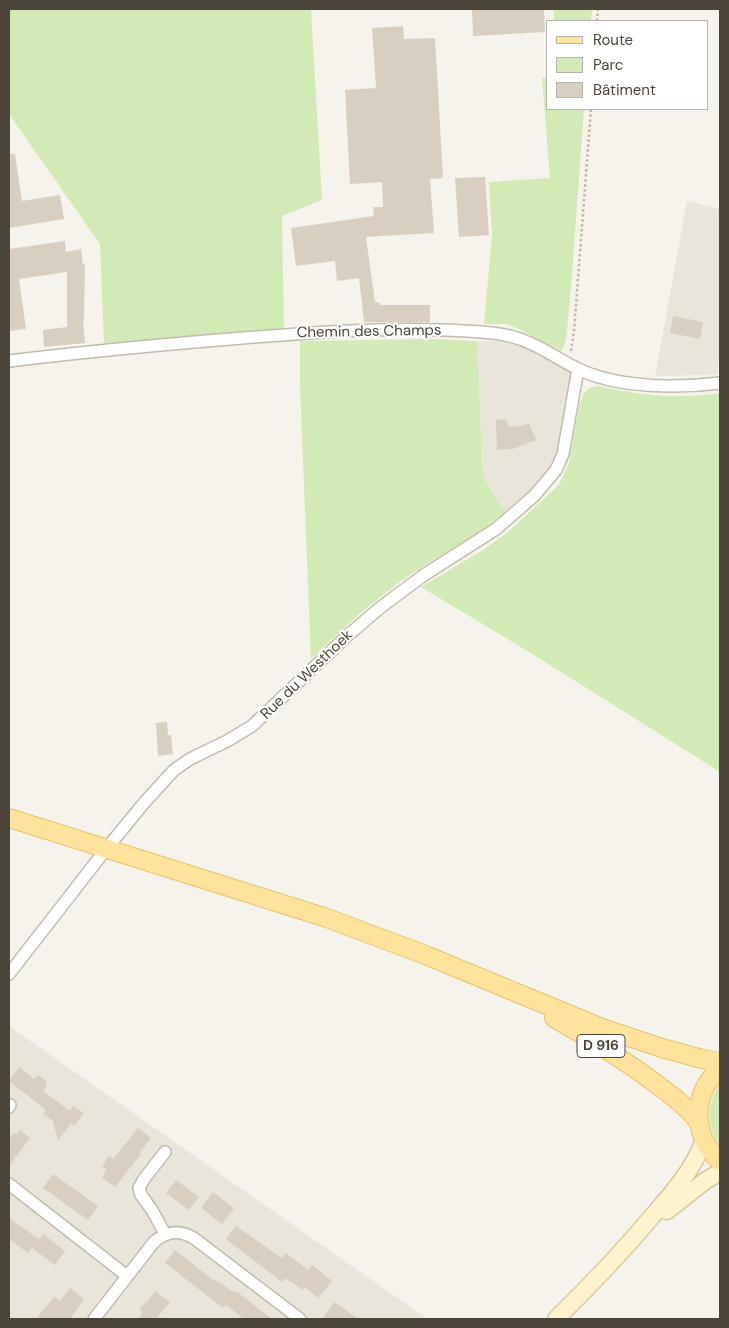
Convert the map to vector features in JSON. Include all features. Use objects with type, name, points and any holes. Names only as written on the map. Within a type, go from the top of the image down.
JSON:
[{"type":"main road","name":"D 916","points":[[9,818],[327,918],[638,1041],[697,1058],[720,1062]]},
{"type":"main road","name":"D 916","points":[[494,985],[627,1063],[678,1100],[698,1122]]},
{"type":"main road","points":[[720,1069],[711,1078],[703,1092],[699,1106],[698,1122],[704,1140],[711,1152],[720,1161]]},
{"type":"street","name":"Chemin des Champs","points":[[9,361],[311,332],[420,330],[502,334],[532,344],[578,369],[600,377],[641,384],[685,386],[720,383]]},
{"type":"street","name":"Rue du Westhoek","points":[[9,974],[107,848],[174,770],[190,759],[227,742],[252,726],[376,611],[413,582],[496,529],[534,496],[556,470],[563,454],[578,369]]},
{"type":"street","points":[[556,1319],[636,1236],[688,1173],[696,1161],[704,1140]]},
{"type":"street","points":[[165,1152],[139,1188],[141,1195],[152,1210],[165,1234]]},
{"type":"street","points":[[636,1236],[689,1192],[720,1172]]},
{"type":"street","points":[[9,1184],[127,1276]]},
{"type":"street","points":[[94,1319],[150,1247],[165,1234],[176,1232],[190,1236],[300,1319]]},
{"type":"path","points":[[566,361],[572,346],[574,331],[591,110]]},
{"type":"shaded area","points":[[687,201],[720,209],[720,353],[717,375],[655,376]]},
{"type":"shaded area","points":[[477,341],[495,341],[535,351],[570,373],[568,396],[554,462],[549,471],[531,492],[505,513],[483,476]]},
{"type":"shaded area","points":[[9,1026],[363,1274],[428,1319],[9,1319]]},
{"type":"green space","points":[[9,9],[311,9],[322,200],[282,216],[284,328],[104,344],[100,244],[9,114]]},
{"type":"green space","points":[[554,9],[592,9],[591,20],[554,20]]},
{"type":"green space","points":[[542,78],[546,78],[546,110],[584,110],[571,288],[566,340],[562,351],[507,324],[484,324],[492,235],[489,182],[550,178]]},
{"type":"green space","points":[[430,339],[477,341],[483,476],[505,513],[472,537],[397,584],[360,613],[311,659],[300,387],[300,341]]},
{"type":"green space","points":[[599,386],[660,396],[720,393],[720,772],[534,655],[421,587],[483,550],[507,533],[559,485],[569,463],[578,410],[583,394],[589,388]]},
{"type":"green space","points":[[720,1084],[720,1146],[712,1131],[709,1115],[712,1099]]},
{"type":"building","points":[[472,9],[544,9],[545,32],[473,36]]},
{"type":"building","points":[[403,26],[404,39],[435,38],[443,178],[430,179],[434,233],[366,237],[375,302],[379,302],[380,305],[430,305],[430,322],[364,322],[359,278],[337,281],[335,261],[296,266],[291,228],[374,216],[373,207],[383,207],[382,182],[350,184],[345,90],[376,88],[372,28]]},
{"type":"building","points":[[9,154],[15,154],[22,201],[60,195],[64,219],[9,228]]},
{"type":"building","points":[[485,177],[489,235],[459,237],[455,178]]},
{"type":"building","points":[[65,241],[66,252],[81,249],[83,265],[85,264],[83,320],[85,343],[44,347],[43,330],[67,327],[67,272],[19,279],[26,329],[9,331],[9,249]]},
{"type":"building","points":[[673,316],[703,322],[700,339],[670,333]]},
{"type":"building","points":[[507,419],[508,427],[529,423],[536,440],[513,449],[497,450],[496,420]]},
{"type":"building","points":[[167,722],[168,735],[171,735],[173,754],[158,756],[156,723]]},
{"type":"building","points":[[19,1067],[34,1079],[38,1075],[47,1082],[45,1085],[47,1086],[43,1091],[70,1111],[73,1106],[84,1113],[74,1126],[71,1123],[58,1141],[53,1121],[43,1114],[46,1110],[9,1081]]},
{"type":"building","points":[[138,1128],[151,1138],[115,1187],[102,1177],[107,1170],[102,1166],[109,1156],[113,1159]]},
{"type":"building","points":[[20,1130],[30,1138],[9,1166],[9,1139]]},
{"type":"building","points":[[53,1174],[98,1206],[88,1220],[43,1188]]},
{"type":"building","points":[[176,1180],[199,1197],[189,1210],[166,1193]]},
{"type":"building","points":[[213,1192],[234,1208],[222,1224],[201,1208]]},
{"type":"building","points":[[9,1218],[39,1239],[43,1234],[65,1251],[55,1265],[32,1248],[28,1253],[9,1239]]},
{"type":"building","points":[[236,1226],[282,1258],[286,1253],[308,1270],[312,1265],[332,1281],[318,1298],[305,1287],[303,1290],[285,1278],[282,1282],[226,1239]]},
{"type":"building","points":[[175,1250],[213,1280],[235,1293],[236,1291],[272,1319],[244,1319],[226,1305],[223,1308],[165,1263]]},
{"type":"building","points":[[70,1288],[84,1299],[70,1319],[36,1319],[54,1297],[60,1301]]},
{"type":"building","points":[[155,1291],[170,1302],[156,1319],[138,1319],[143,1312],[139,1310]]},
{"type":"building","points":[[335,1302],[358,1319],[322,1319]]}]
